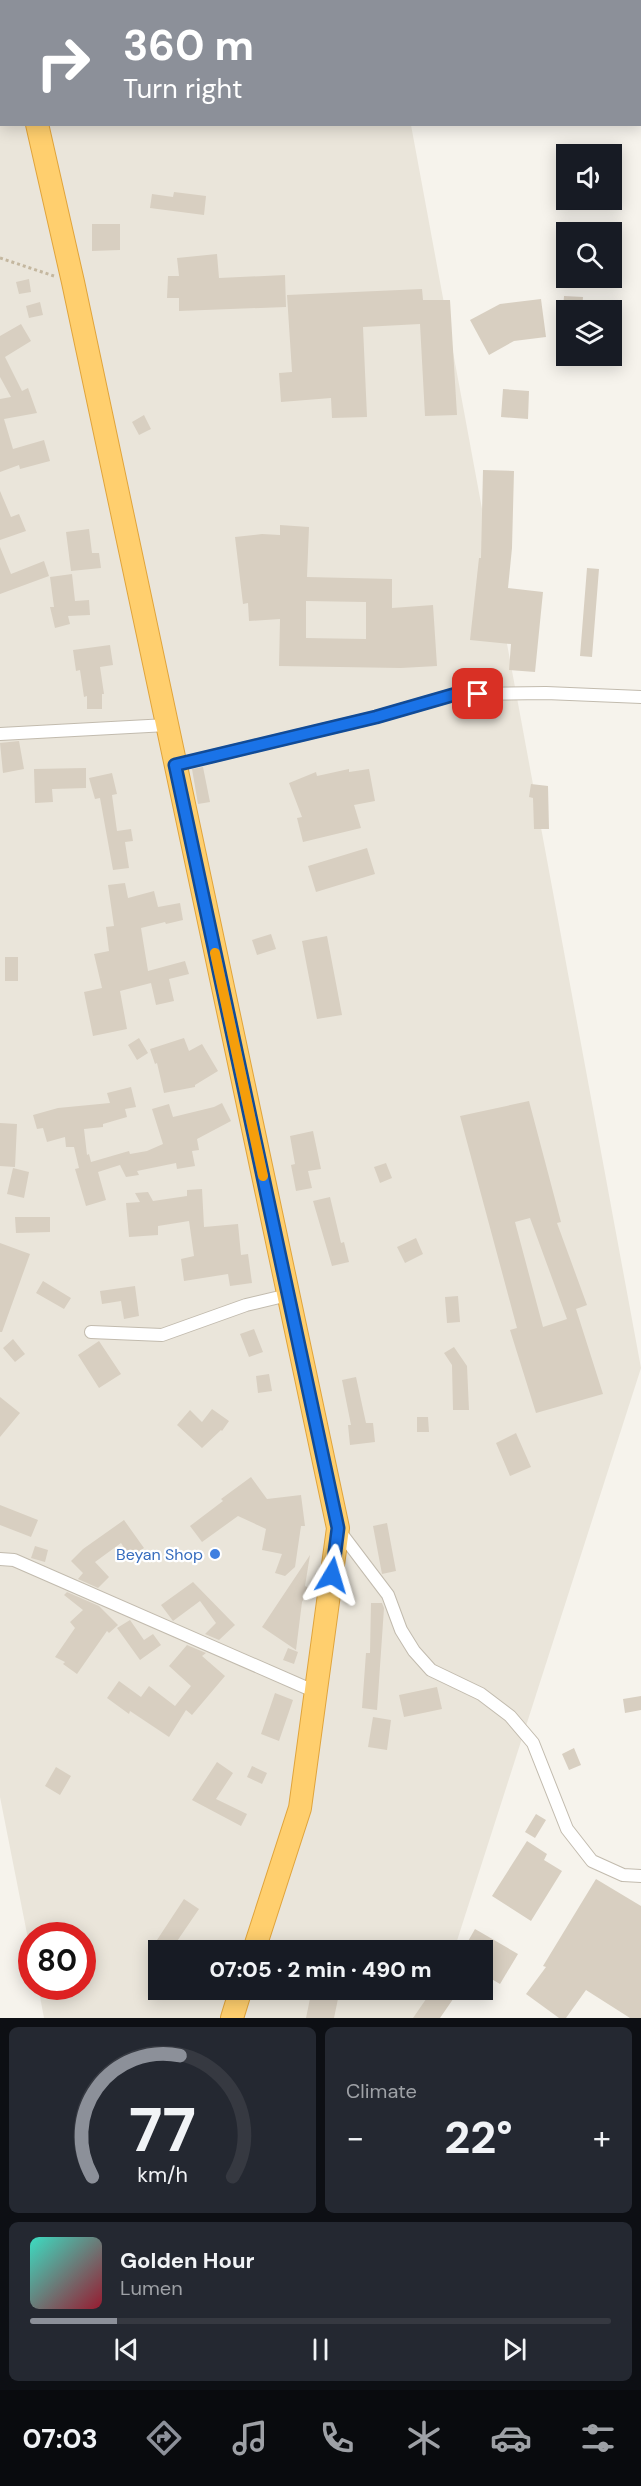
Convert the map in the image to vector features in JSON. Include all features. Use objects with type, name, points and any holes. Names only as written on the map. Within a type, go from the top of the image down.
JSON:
[{"type":"highway","points":[[37,126],[73,282],[338,1528],[300,1808],[257,1940]]},
{"type":"highway","points":[[232,2018],[238,2000]]},
{"type":"street","points":[[175,765],[376,717],[456,694],[546,693],[641,697]]},
{"type":"street","points":[[0,734],[167,724]]},
{"type":"street","points":[[92,1332],[162,1335],[246,1305],[288,1295]]},
{"type":"street","points":[[338,1528],[388,1595],[401,1630],[414,1651],[431,1670],[481,1694],[510,1716],[533,1743],[567,1829],[592,1860],[622,1875],[641,1876]]},
{"type":"street","points":[[0,1559],[14,1560],[316,1692]]},
{"type":"path","points":[[0,258],[73,282]]},
{"type":"shaded area","points":[[0,126],[411,126],[641,1368],[457,1940],[148,1940],[148,2000],[439,2000],[433,2018],[44,2018],[41,2000],[96,2000],[96,1922],[25,1922],[0,1797]]},
{"type":"building","points":[[174,192],[206,196],[204,215],[150,208],[152,194],[173,197]]},
{"type":"building","points":[[92,224],[120,224],[120,250],[92,251]]},
{"type":"building","points":[[217,254],[219,278],[285,275],[286,307],[179,311],[179,298],[167,298],[168,276],[179,276],[177,258]]},
{"type":"building","points":[[29,279],[31,292],[19,294],[16,282]]},
{"type":"building","points":[[422,289],[423,300],[450,300],[457,415],[425,416],[420,324],[363,327],[367,417],[332,418],[331,398],[281,402],[279,373],[292,372],[287,295]]},
{"type":"building","points":[[564,296],[583,297],[583,300],[564,300]]},
{"type":"building","points":[[541,299],[546,337],[514,341],[489,355],[470,320],[500,304]]},
{"type":"building","points":[[40,302],[43,315],[29,318],[26,306]]},
{"type":"building","points":[[21,324],[31,341],[5,357],[22,391],[28,388],[37,413],[4,419],[13,449],[44,440],[50,461],[20,469],[19,465],[0,472],[0,399],[11,397],[0,377],[0,336]]},
{"type":"building","points":[[503,389],[529,391],[528,419],[501,417]]},
{"type":"building","points":[[144,415],[151,429],[139,435],[132,422]]},
{"type":"building","points":[[483,470],[514,471],[512,548],[508,588],[543,592],[535,672],[509,670],[511,644],[470,640],[479,558],[481,558]]},
{"type":"building","points":[[0,491],[11,517],[19,514],[26,531],[0,540]]},
{"type":"building","points":[[280,525],[309,527],[307,577],[392,579],[392,608],[433,605],[437,666],[401,668],[279,666],[280,619],[249,621],[248,603],[243,604],[235,537],[280,535]],"holes":[[[306,601],[366,602],[366,639],[306,638]]]},
{"type":"building","points":[[89,529],[92,553],[99,553],[101,568],[71,571],[66,532]]},
{"type":"building","points":[[0,547],[11,574],[44,561],[49,576],[0,594]]},
{"type":"building","points":[[587,568],[599,569],[592,657],[580,656]]},
{"type":"building","points":[[72,574],[75,601],[89,600],[90,615],[68,616],[70,624],[55,628],[50,607],[54,607],[50,577]]},
{"type":"building","points":[[110,645],[113,665],[100,667],[104,694],[102,694],[102,709],[87,709],[87,696],[84,697],[80,670],[76,671],[73,650]]},
{"type":"building","points":[[19,741],[24,769],[3,773],[0,743]]},
{"type":"building","points":[[203,767],[210,802],[198,804],[192,769]]},
{"type":"building","points":[[86,768],[86,788],[52,789],[53,802],[35,803],[34,769]]},
{"type":"building","points":[[349,769],[349,772],[369,769],[375,801],[354,805],[361,828],[303,842],[297,818],[302,817],[289,783],[316,772],[317,776]]},
{"type":"building","points":[[112,773],[117,794],[112,795],[117,831],[131,829],[133,841],[125,842],[129,868],[113,870],[100,798],[95,799],[89,778]]},
{"type":"building","points":[[531,784],[548,786],[549,829],[534,829],[533,798],[529,797]]},
{"type":"building","points":[[367,848],[375,874],[316,892],[308,866]]},
{"type":"building","points":[[125,883],[128,898],[154,891],[158,907],[180,903],[183,920],[141,928],[148,971],[185,961],[189,974],[169,979],[174,1001],[156,1005],[151,983],[120,991],[127,1029],[93,1036],[84,992],[102,988],[94,954],[109,951],[106,927],[114,926],[108,885]]},
{"type":"building","points":[[271,934],[276,949],[257,955],[252,940]]},
{"type":"building","points":[[327,936],[342,1015],[317,1019],[302,941]]},
{"type":"building","points":[[5,957],[18,957],[18,981],[5,981]]},
{"type":"building","points":[[139,1038],[148,1053],[137,1060],[128,1045]]},
{"type":"building","points":[[184,1038],[189,1051],[202,1044],[218,1071],[195,1087],[164,1093],[157,1063],[155,1064],[150,1049]]},
{"type":"building","points":[[131,1087],[136,1107],[125,1109],[127,1117],[103,1124],[103,1127],[84,1129],[87,1155],[89,1154],[91,1162],[129,1151],[130,1154],[147,1151],[163,1144],[152,1109],[169,1104],[173,1117],[222,1103],[231,1121],[197,1139],[199,1150],[192,1151],[195,1166],[177,1169],[176,1163],[137,1171],[139,1175],[126,1177],[120,1165],[98,1172],[106,1200],[86,1206],[75,1169],[79,1168],[74,1147],[66,1147],[65,1137],[47,1142],[43,1128],[37,1129],[33,1115],[58,1108],[110,1103],[107,1093]]},
{"type":"building","points":[[529,1101],[561,1222],[557,1223],[587,1305],[576,1309],[603,1394],[536,1413],[510,1330],[517,1328],[460,1116]],"holes":[[[530,1218],[567,1319],[543,1327],[515,1222]]]},
{"type":"building","points":[[0,1123],[17,1124],[15,1167],[0,1166]]},
{"type":"building","points":[[313,1131],[321,1169],[308,1171],[312,1188],[296,1191],[291,1165],[295,1164],[290,1136]]},
{"type":"building","points":[[386,1163],[392,1178],[380,1183],[374,1167]]},
{"type":"building","points":[[13,1168],[29,1172],[24,1198],[7,1194]]},
{"type":"building","points":[[202,1189],[204,1227],[238,1224],[241,1255],[248,1254],[252,1283],[230,1286],[228,1274],[184,1281],[181,1259],[194,1256],[189,1221],[158,1226],[158,1235],[129,1237],[126,1203],[140,1202],[135,1193],[148,1192],[153,1201],[187,1196],[187,1190]]},
{"type":"building","points":[[330,1197],[341,1243],[344,1242],[349,1262],[332,1266],[313,1201]]},
{"type":"building","points":[[15,1217],[50,1217],[50,1232],[16,1233]]},
{"type":"building","points":[[416,1238],[423,1254],[405,1263],[397,1247]]},
{"type":"building","points":[[0,1243],[30,1254],[2,1332],[0,1332]]},
{"type":"building","points":[[43,1281],[71,1298],[64,1309],[36,1293]]},
{"type":"building","points":[[135,1286],[139,1316],[124,1319],[121,1301],[102,1304],[100,1291]]},
{"type":"building","points":[[458,1296],[460,1322],[447,1323],[445,1297]]},
{"type":"building","points":[[254,1329],[263,1352],[249,1357],[240,1334]]},
{"type":"building","points":[[13,1339],[25,1354],[15,1362],[3,1348]]},
{"type":"building","points":[[99,1341],[121,1374],[99,1388],[78,1355]]},
{"type":"building","points":[[454,1347],[467,1366],[469,1410],[453,1410],[452,1365],[444,1353]]},
{"type":"building","points":[[269,1374],[272,1391],[258,1393],[256,1376]]},
{"type":"building","points":[[356,1377],[366,1423],[373,1423],[375,1442],[350,1445],[348,1425],[351,1425],[342,1380]]},
{"type":"building","points":[[0,1397],[20,1413],[0,1437]]},
{"type":"building","points":[[212,1409],[229,1421],[222,1431],[202,1448],[177,1425],[190,1410],[202,1422]]},
{"type":"building","points":[[417,1417],[428,1417],[429,1432],[417,1432]]},
{"type":"building","points":[[516,1433],[531,1467],[510,1476],[496,1443]]},
{"type":"building","points":[[251,1477],[267,1499],[301,1495],[305,1526],[301,1526],[295,1567],[285,1576],[275,1573],[282,1554],[262,1550],[266,1529],[238,1516],[202,1542],[190,1526]]},
{"type":"building","points":[[0,1505],[38,1520],[31,1537],[0,1525]]},
{"type":"building","points":[[124,1520],[144,1548],[131,1558],[121,1543],[95,1562],[109,1577],[98,1588],[78,1579],[83,1573],[71,1561],[83,1549]]},
{"type":"building","points":[[387,1523],[396,1571],[382,1574],[373,1526]]},
{"type":"building","points":[[35,1546],[48,1550],[45,1562],[31,1558]]},
{"type":"building","points":[[310,1555],[305,1586],[309,1588],[302,1602],[296,1650],[262,1627]]},
{"type":"building","points":[[193,1582],[235,1625],[219,1640],[205,1634],[216,1623],[200,1601],[173,1621],[161,1605]]},
{"type":"building","points":[[67,1592],[99,1606],[118,1625],[109,1633],[107,1631],[77,1674],[63,1664],[65,1662],[55,1657],[75,1628],[70,1622],[83,1610],[64,1595]]},
{"type":"building","points":[[371,1603],[382,1603],[384,1608],[377,1710],[362,1708],[366,1653],[370,1653]]},
{"type":"building","points":[[130,1620],[144,1640],[153,1634],[161,1645],[140,1660],[117,1628]]},
{"type":"building","points":[[187,1645],[206,1653],[202,1656],[225,1676],[192,1715],[186,1710],[169,1737],[130,1711],[129,1714],[107,1698],[119,1681],[141,1697],[149,1686],[175,1706],[191,1686],[169,1666]]},
{"type":"building","points":[[288,1648],[298,1652],[294,1664],[283,1660]]},
{"type":"building","points":[[437,1687],[442,1709],[404,1717],[399,1695]]},
{"type":"building","points":[[275,1693],[293,1700],[279,1741],[261,1734]]},
{"type":"building","points":[[641,1696],[641,1710],[625,1713],[623,1699]]},
{"type":"building","points":[[373,1717],[391,1720],[387,1750],[368,1747]]},
{"type":"building","points":[[574,1748],[581,1765],[569,1770],[562,1754]]},
{"type":"building","points":[[217,1762],[233,1773],[216,1799],[247,1814],[241,1826],[192,1800]]},
{"type":"building","points":[[252,1766],[267,1773],[262,1784],[247,1777]]},
{"type":"building","points":[[56,1767],[71,1776],[60,1795],[45,1786]]},
{"type":"building","points":[[536,1814],[546,1820],[535,1838],[525,1832]]},
{"type":"building","points":[[527,1841],[547,1854],[544,1860],[562,1871],[531,1921],[492,1896]]},
{"type":"building","points":[[596,1879],[641,1906],[641,2018],[630,2018],[586,1990],[566,2018],[559,2018],[526,1994],[546,1967],[543,1966]]},
{"type":"building","points":[[184,1899],[199,1909],[178,1940],[157,1940]]},
{"type":"building","points":[[475,1929],[518,1954],[500,1984],[493,1980],[493,1940],[469,1940]]},
{"type":"building","points":[[310,2000],[338,2000],[334,2018],[306,2018]]},
{"type":"building","points":[[425,2000],[452,2000],[440,2018],[413,2018]]},
{"type":"slow traffic","points":[[215,953],[263,1176]]},
{"type":"place","name":"Beyan Shop","points":[[215,1554]]},
{"type":"route","points":[[332,1575],[338,1528],[175,765],[376,717],[456,694],[478,694]]}]
